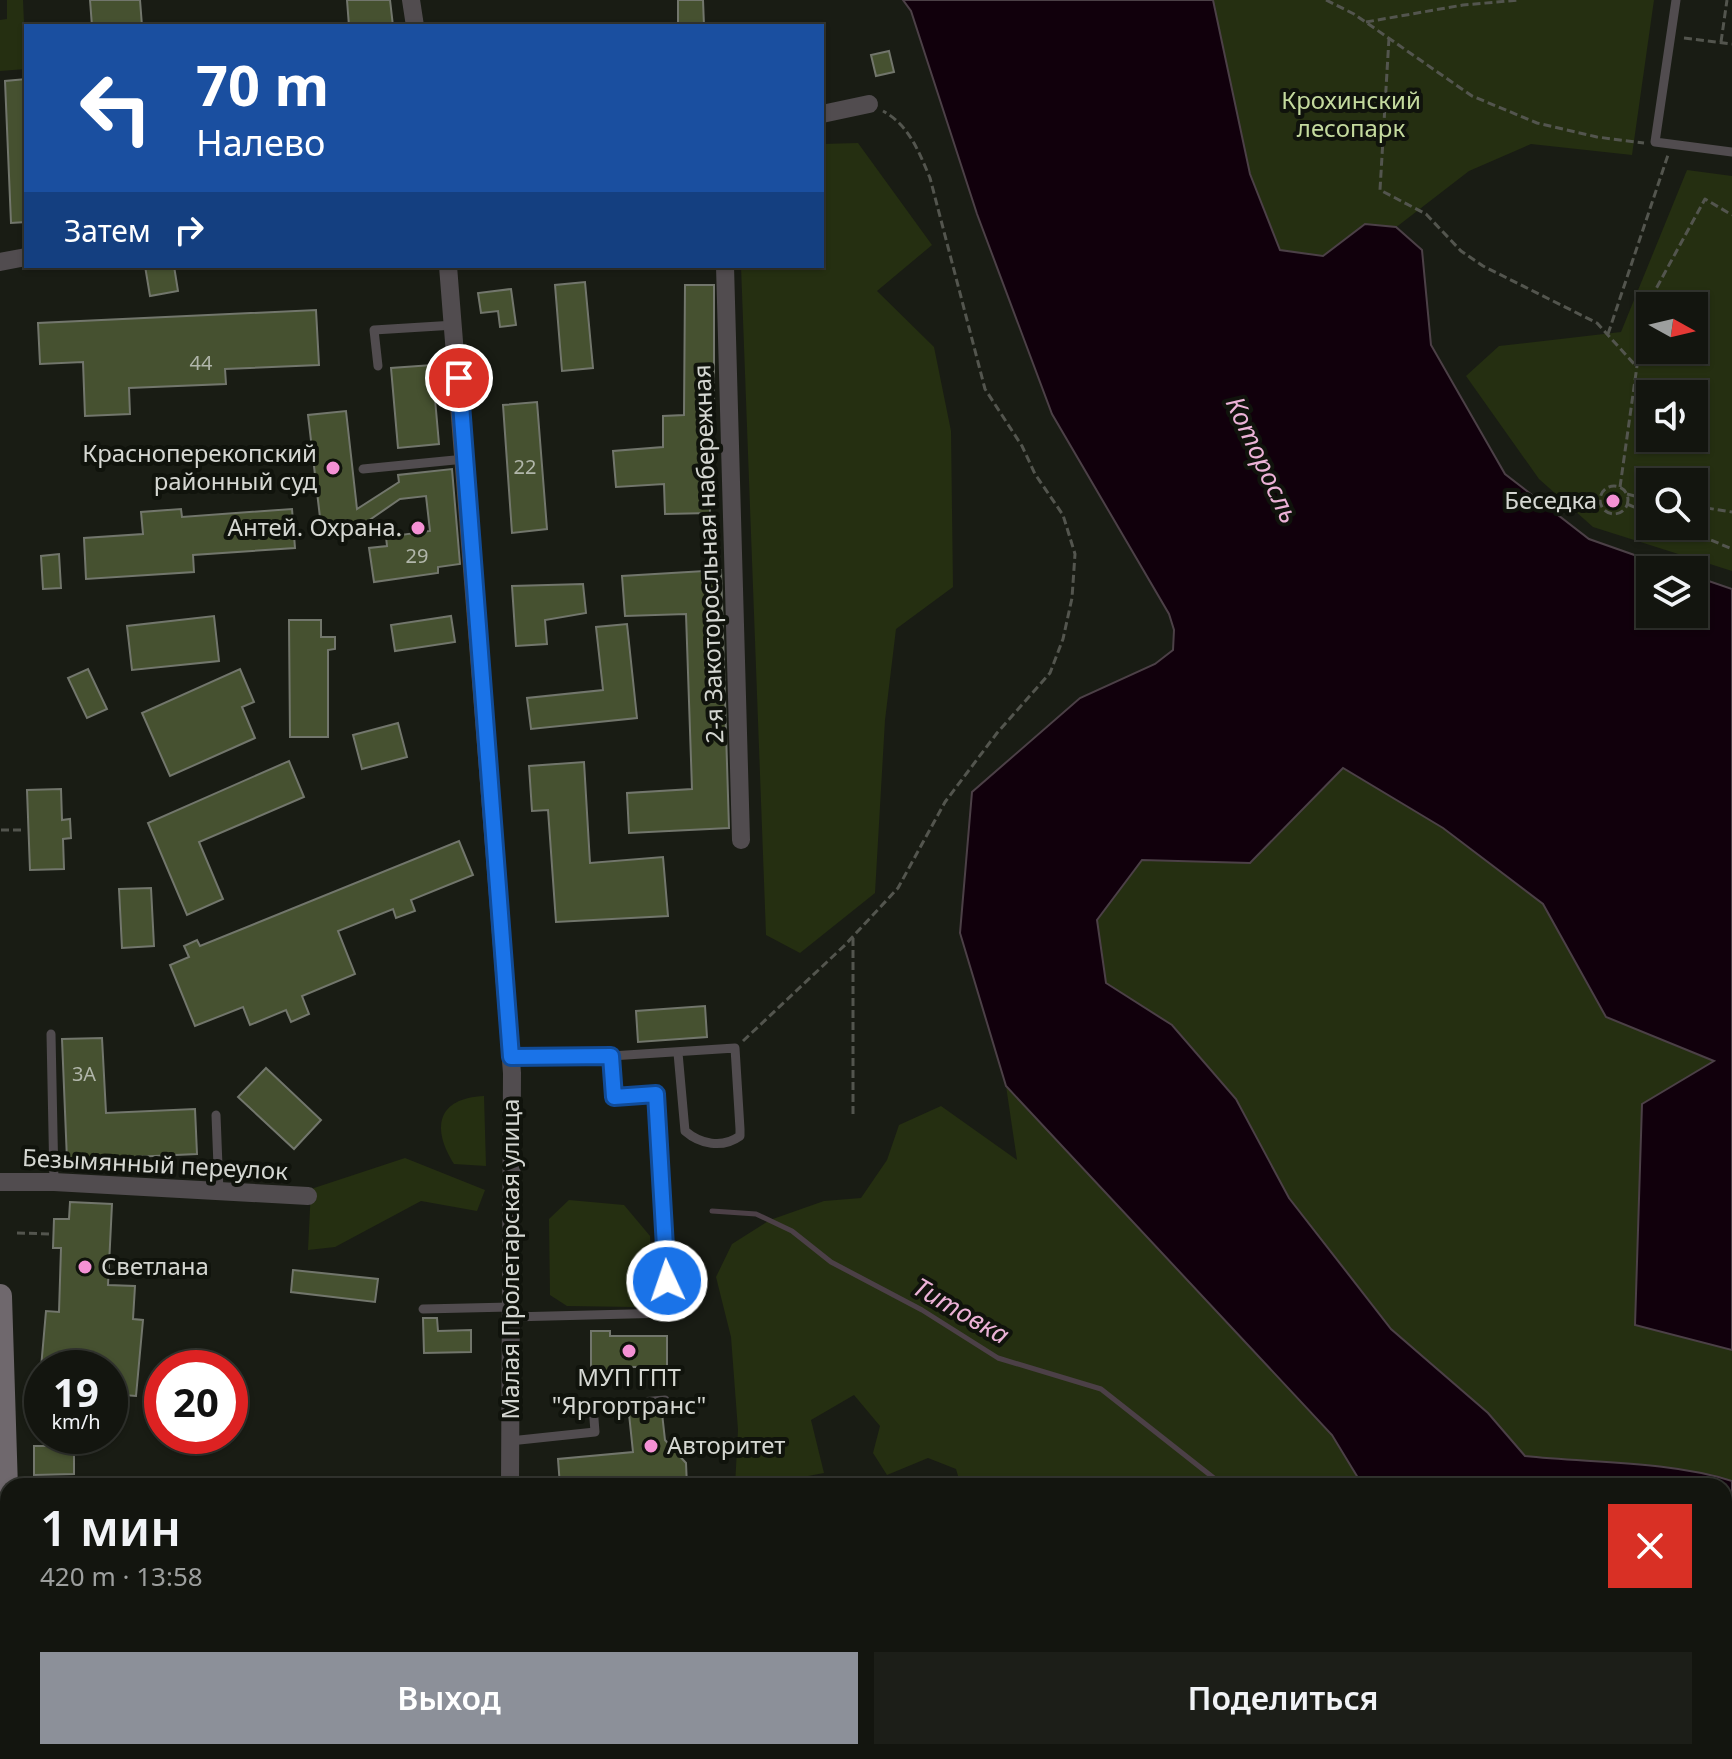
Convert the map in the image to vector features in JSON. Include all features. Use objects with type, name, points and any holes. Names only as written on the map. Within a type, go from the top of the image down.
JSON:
[{"type":"street","points":[[411,0],[415,24]]},
{"type":"street","points":[[824,114],[869,104]]},
{"type":"street","points":[[0,262],[24,257]]},
{"type":"street","name":"Малая Пролетарская улица","points":[[448,268],[511,1057],[510,1478]]},
{"type":"street","name":"2-я Закоторосльная набережная","points":[[725,268],[741,840]]},
{"type":"street","name":"Безымянный переулок","points":[[0,1182],[54,1182],[308,1196]]},
{"type":"street","points":[[0,1296],[6,1478]]},
{"type":"lane","points":[[1676,0],[1655,142],[1732,152]]},
{"type":"lane","points":[[378,366],[374,330],[455,325]]},
{"type":"lane","points":[[363,469],[465,459]]},
{"type":"lane","points":[[51,1034],[54,1182]]},
{"type":"lane","points":[[511,1057],[611,1056],[735,1048],[740,1136],[733,1142],[707,1144],[695,1140],[685,1131],[678,1053]]},
{"type":"lane","points":[[423,1309],[669,1313],[656,1094],[614,1097],[611,1056]]},
{"type":"lane","points":[[216,1115],[219,1192]]},
{"type":"lane","points":[[510,1441],[595,1432],[593,1406],[665,1400]]},
{"type":"path","points":[[1326,0],[1365,22],[1472,96],[1537,123],[1633,143],[1655,142]]},
{"type":"path","points":[[1365,22],[1463,5],[1520,0]]},
{"type":"path","points":[[1721,42],[1727,0]]},
{"type":"path","points":[[1682,37],[1732,44]]},
{"type":"path","points":[[1389,38],[1380,190],[1426,214],[1461,251],[1483,266],[1597,323],[1636,366]]},
{"type":"path","points":[[735,1048],[853,937],[898,888],[945,802],[997,733],[1050,673],[1069,612],[1075,554],[1063,515],[985,389],[930,178],[917,146],[895,118],[869,104]]},
{"type":"path","points":[[1608,334],[1672,144]]},
{"type":"path","points":[[1620,487],[1645,309],[1705,199],[1732,215]]},
{"type":"path","points":[[1627,504],[1617,513],[1608,512],[1601,505],[1603,491],[1611,486],[1620,487],[1636,496]]},
{"type":"path","points":[[1626,493],[1627,504]]},
{"type":"path","points":[[1627,504],[1636,508]]},
{"type":"path","points":[[1708,508],[1732,512]]},
{"type":"path","points":[[1708,539],[1732,549]]},
{"type":"path","points":[[1,830],[25,830]]},
{"type":"path","points":[[853,937],[853,1114]]},
{"type":"path","points":[[17,1233],[53,1234]]},
{"type":"green space","points":[[7,0],[23,0],[24,69],[0,71],[0,20],[7,19]]},
{"type":"green space","name":"Крохинский лесопарк","points":[[1211,0],[1654,0],[1632,155],[1531,144],[1469,171],[1342,269],[1282,261],[1229,115]]},
{"type":"green space","points":[[858,143],[932,245],[877,291],[934,347],[951,431],[953,587],[896,629],[885,720],[875,893],[800,953],[766,935],[741,268],[824,268],[824,144]]},
{"type":"green space","points":[[1687,170],[1732,176],[1732,571],[1708,563],[1708,556],[1685,556],[1593,527],[1539,479],[1466,376],[1499,346],[1621,332],[1636,295],[1636,364],[1708,364],[1708,292],[1637,292]]},
{"type":"green space","points":[[1343,768],[1443,828],[1543,904],[1606,1017],[1715,1062],[1635,1324],[1732,1350],[1732,1478],[1657,1466],[1525,1456],[1488,1413],[1391,1329],[1289,1198],[1236,1099],[1173,1025],[1106,983],[1097,920],[1142,860],[1251,863]]},
{"type":"green space","points":[[1006,1086],[1332,1435],[1358,1478],[959,1478],[956,1469],[928,1458],[887,1475],[873,1453],[880,1426],[854,1395],[811,1420],[824,1473],[797,1478],[735,1478],[738,1430],[731,1337],[716,1277],[732,1244],[770,1220],[824,1201],[861,1198],[887,1160],[899,1125],[941,1106],[1017,1160]]},
{"type":"green space","points":[[484,1096],[486,1166],[454,1164],[442,1138],[443,1117],[456,1102]]},
{"type":"green space","points":[[405,1158],[485,1190],[477,1211],[421,1201],[335,1247],[308,1250],[311,1189]]},
{"type":"green space","points":[[569,1200],[624,1205],[650,1236],[653,1291],[636,1307],[567,1306],[550,1295],[549,1219]]},
{"type":"water","name":"Которосль","points":[[903,0],[1213,0],[1250,174],[1280,250],[1323,256],[1365,224],[1396,227],[1422,250],[1431,345],[1505,474],[1589,539],[1637,556],[1636,628],[1708,628],[1708,581],[1732,589],[1732,1350],[1635,1325],[1642,1104],[1714,1061],[1606,1017],[1543,904],[1443,828],[1343,768],[1250,863],[1142,860],[1097,920],[1106,983],[1172,1025],[1236,1099],[1289,1198],[1391,1329],[1488,1413],[1525,1456],[1656,1466],[1722,1478],[1358,1478],[1332,1435],[1006,1086],[960,933],[972,792],[1080,698],[1155,664],[1173,650],[1174,630],[1169,614],[1052,414],[977,214],[911,11]]},
{"type":"building","points":[[90,0],[140,0],[142,24],[92,24]]},
{"type":"building","points":[[347,0],[390,0],[393,24],[349,24]]},
{"type":"building","points":[[678,0],[703,0],[704,24],[678,24]]},
{"type":"building","points":[[889,51],[894,72],[876,76],[871,55]]},
{"type":"building","points":[[24,79],[24,222],[11,223],[5,81]]},
{"type":"building","points":[[145,268],[174,268],[178,291],[150,296]]},
{"type":"building","points":[[585,282],[593,368],[562,371],[555,285]]},
{"type":"building","points":[[685,285],[714,285],[714,406],[708,406],[710,513],[665,514],[664,484],[616,487],[613,451],[663,447],[663,416],[684,415]]},
{"type":"building","points":[[511,289],[516,325],[500,327],[498,311],[481,313],[478,293]]},
{"type":"building","points":[[316,310],[319,365],[225,369],[226,384],[129,388],[130,414],[85,416],[83,362],[40,364],[38,323]]},
{"type":"building","points":[[432,365],[439,444],[398,448],[391,368]]},
{"type":"building","points":[[537,402],[547,529],[512,533],[503,405]]},
{"type":"building","points":[[346,411],[357,509],[399,482],[398,475],[452,469],[460,564],[438,567],[438,573],[374,582],[369,548],[387,546],[386,537],[430,531],[426,496],[400,499],[368,521],[321,526],[308,415]]},
{"type":"building","points":[[181,509],[182,517],[292,509],[295,548],[193,555],[194,572],[86,579],[84,538],[143,534],[141,512]]},
{"type":"building","points":[[59,554],[61,588],[43,589],[41,556]]},
{"type":"building","points":[[721,570],[729,828],[629,833],[627,793],[692,789],[686,614],[625,616],[622,576]]},
{"type":"building","points":[[583,584],[586,613],[545,620],[547,644],[516,646],[512,586]]},
{"type":"building","points":[[214,616],[219,661],[132,670],[127,626]]},
{"type":"building","points":[[451,616],[455,642],[395,651],[391,625]]},
{"type":"building","points":[[289,620],[321,620],[321,637],[335,637],[335,649],[328,650],[328,737],[290,737]]},
{"type":"building","points":[[627,624],[637,718],[531,729],[527,698],[603,690],[596,627]]},
{"type":"building","points":[[88,669],[107,709],[87,718],[68,678]]},
{"type":"building","points":[[240,669],[254,702],[242,707],[255,738],[170,776],[142,713]]},
{"type":"building","points":[[398,723],[407,757],[362,769],[353,735]]},
{"type":"building","points":[[289,761],[304,797],[199,842],[223,899],[187,915],[148,823]]},
{"type":"building","points":[[584,762],[590,863],[663,857],[668,916],[556,922],[548,810],[532,811],[529,766]]},
{"type":"building","points":[[61,789],[62,820],[70,819],[71,838],[63,839],[64,869],[30,870],[27,790]]},
{"type":"building","points":[[459,841],[473,875],[411,900],[415,911],[396,918],[393,909],[338,931],[355,974],[302,996],[309,1014],[291,1022],[286,1010],[250,1025],[243,1007],[195,1026],[170,965],[189,957],[184,946],[197,940],[200,946]]},
{"type":"building","points":[[151,888],[154,946],[122,948],[119,889]]},
{"type":"building","points":[[705,1006],[707,1037],[638,1042],[636,1011]]},
{"type":"building","points":[[102,1038],[106,1113],[195,1109],[197,1154],[67,1160],[62,1039]]},
{"type":"building","points":[[266,1068],[321,1120],[294,1149],[238,1097]]},
{"type":"building","points":[[70,1202],[112,1204],[108,1285],[135,1286],[133,1319],[143,1320],[136,1396],[128,1395],[128,1350],[43,1350],[46,1311],[59,1312],[61,1248],[53,1248],[54,1219],[69,1219]]},
{"type":"building","points":[[293,1270],[378,1279],[375,1302],[291,1292]]},
{"type":"building","points":[[423,1318],[437,1318],[438,1331],[471,1330],[471,1352],[424,1353]]},
{"type":"building","name":"МУП ГПТ \"Яргортранс\"","points":[[591,1331],[610,1331],[610,1336],[667,1336],[667,1367],[610,1367],[610,1371],[591,1372]]},
{"type":"building","name":"Авторитет","points":[[662,1413],[665,1440],[686,1463],[687,1478],[559,1478],[558,1459],[633,1452],[629,1414]]},
{"type":"building","points":[[34,1454],[74,1454],[74,1474],[34,1475]]},
{"type":"waterway","name":"Титовка","points":[[712,1211],[756,1214],[792,1231],[831,1262],[922,1310],[998,1358],[1101,1389],[1214,1478]]},
{"type":"place","name":"Красноперекопский районный суд","points":[[333,468]]},
{"type":"place","name":"Беседка","points":[[1613,501]]},
{"type":"place","name":"Антей. Охрана.","points":[[418,528]]},
{"type":"place","name":"Светлана","points":[[85,1267]]},
{"type":"place","name":"МУП ГПТ \"Яргортранс\"","points":[[629,1351]]},
{"type":"place","name":"Авторитет","points":[[651,1446]]},
{"type":"route","points":[[459,378],[511,1057],[611,1056],[614,1097],[656,1094],[667,1281]]}]
